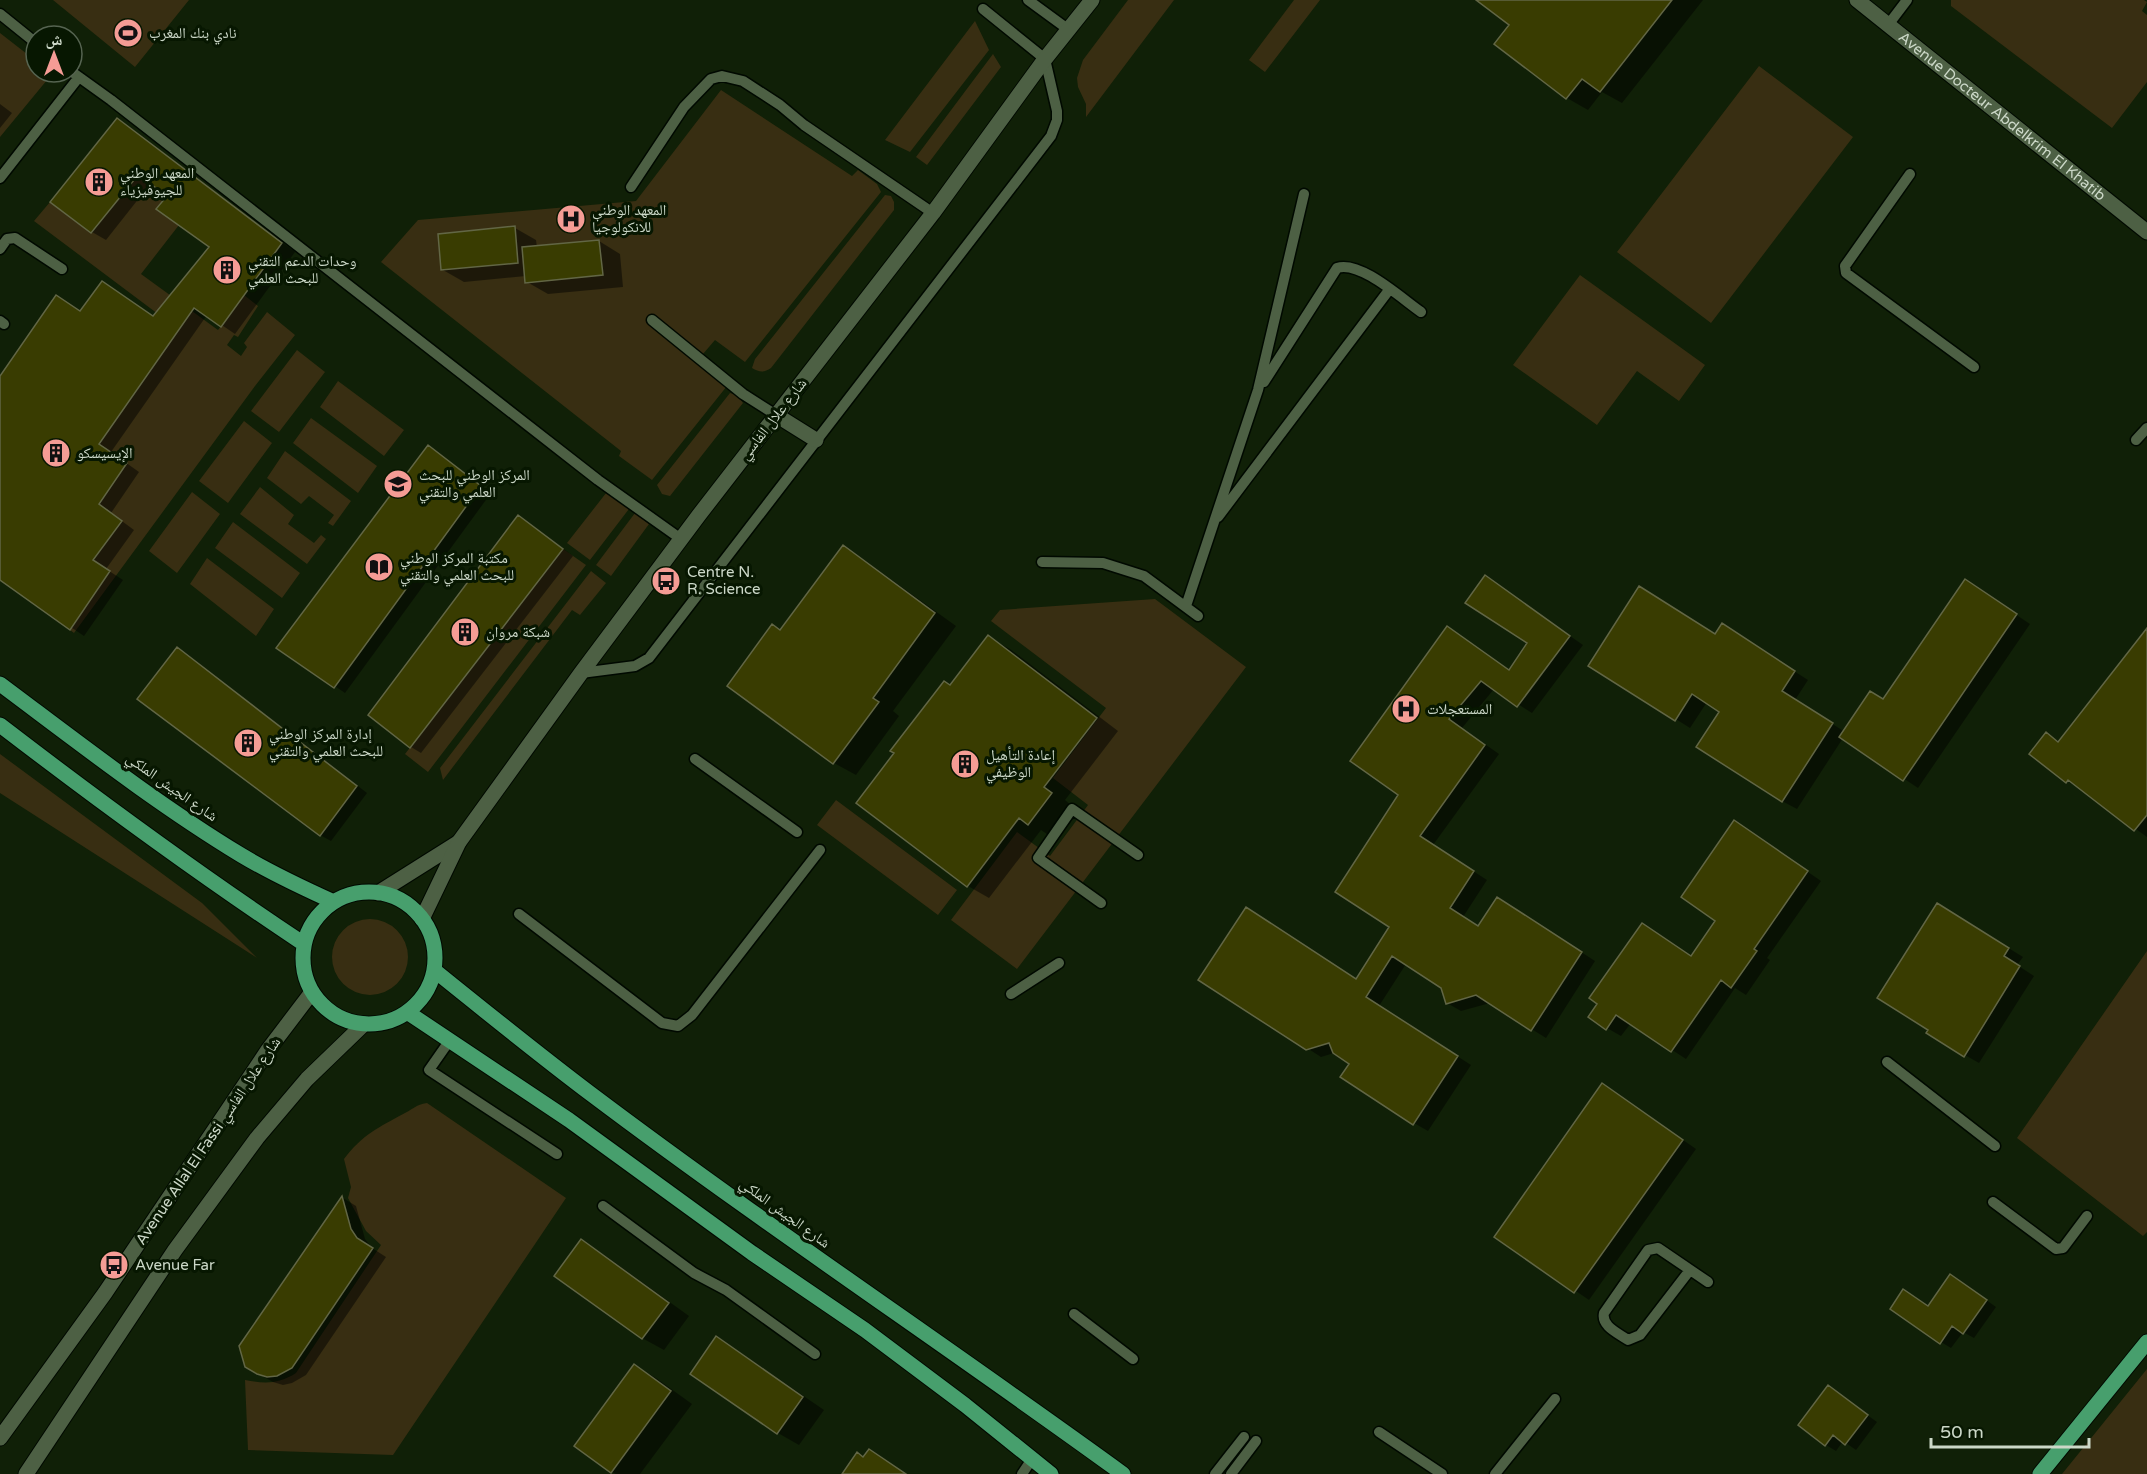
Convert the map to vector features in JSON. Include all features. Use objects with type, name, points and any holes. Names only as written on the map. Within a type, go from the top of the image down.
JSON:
[{"type":"main road","name":"شارع الجيش الملكي","points":[[0,684],[94,755],[190,823],[243,856],[334,902]]},
{"type":"main road","points":[[0,725],[221,889],[304,944]]},
{"type":"main road","points":[[363,892],[378,893],[410,906],[422,919],[431,935],[435,952],[434,970],[429,986],[420,1000],[407,1012],[387,1022],[364,1024],[344,1019],[326,1008],[312,992],[305,977],[304,944],[315,920],[334,902],[363,892]]},
{"type":"main road","name":"شارع الجيش الملكي","points":[[434,970],[590,1094],[836,1272],[972,1365],[1123,1474]]},
{"type":"main road","points":[[407,1012],[588,1133],[752,1253],[865,1330],[965,1405],[1051,1474]]},
{"type":"main road","points":[[2040,1474],[2147,1342]]},
{"type":"street","name":"شارع علال الفاسي","points":[[422,919],[459,842],[581,673],[681,539],[933,213],[1045,59],[1092,0]]},
{"type":"street","name":"Avenue Docteur Abdelkrim El Khatib","points":[[1858,1],[2147,232]]},
{"type":"street","points":[[776,415],[816,441]]},
{"type":"street","name":"شارع علال الفاسي","points":[[378,893],[459,842]]},
{"type":"street","name":"Avenue Allal El Fassi شارع علال الفاسي","points":[[0,1438],[105,1293],[268,1050],[312,992]]},
{"type":"street","points":[[26,1474],[169,1259],[257,1138],[307,1078],[364,1024]]},
{"type":"lane","points":[[1028,0],[1069,30]]},
{"type":"lane","points":[[1888,25],[1907,0]]},
{"type":"lane","points":[[581,673],[635,666],[649,658],[1052,136],[1057,111],[1045,59],[983,9]]},
{"type":"lane","points":[[0,14],[24,33]]},
{"type":"lane","points":[[631,187],[684,107],[711,80],[722,76],[743,81],[780,105],[804,125],[933,213]]},
{"type":"lane","points":[[84,80],[598,480],[681,539]]},
{"type":"lane","points":[[0,178],[69,84]]},
{"type":"lane","points":[[1910,174],[1845,266],[1846,273],[1974,367]]},
{"type":"lane","points":[[1186,606],[1258,390],[1304,194]]},
{"type":"lane","points":[[0,249],[8,239],[15,238],[62,269]]},
{"type":"lane","points":[[1258,390],[1337,268],[1344,266],[1361,270],[1421,312]]},
{"type":"lane","points":[[1213,524],[1389,290]]},
{"type":"lane","points":[[652,320],[743,394],[776,415]]},
{"type":"lane","points":[[2136,441],[2147,428]]},
{"type":"lane","points":[[1042,561],[1103,562],[1144,576],[1198,616]]},
{"type":"lane","points":[[695,759],[797,832]]},
{"type":"lane","points":[[1101,903],[1038,858],[1072,809],[1138,855]]},
{"type":"lane","points":[[519,914],[662,1023],[678,1026],[692,1015],[820,850]]},
{"type":"lane","points":[[1011,994],[1059,963]]},
{"type":"lane","points":[[450,1040],[429,1070],[557,1154]]},
{"type":"lane","points":[[1887,1062],[1995,1146]]},
{"type":"lane","points":[[1993,1202],[2056,1249],[2063,1248],[2087,1216]]},
{"type":"lane","points":[[603,1206],[694,1273],[726,1290],[815,1354]]},
{"type":"lane","points":[[1690,1270],[1640,1335],[1628,1340],[1606,1325],[1603,1318],[1604,1313],[1648,1250],[1658,1248],[1708,1282]]},
{"type":"lane","points":[[1074,1314],[1133,1359]]},
{"type":"lane","points":[[1495,1474],[1556,1399]]},
{"type":"lane","points":[[1379,1432],[1442,1474]]},
{"type":"lane","points":[[1215,1474],[1244,1437]]},
{"type":"lane","points":[[1231,1474],[1256,1441]]},
{"type":"lane","points":[[1022,1474],[1032,1459]]},
{"type":"shaded area","name":"نادي بنك المغرب","points":[[53,0],[189,0],[135,67]]},
{"type":"shaded area","points":[[1128,0],[1174,0],[1086,117],[1086,104],[1078,87],[1077,78],[1083,60]]},
{"type":"shaded area","points":[[1294,0],[1320,0],[1265,72],[1249,60]]},
{"type":"shaded area","points":[[1951,0],[2144,0],[2147,2],[2142,11],[2147,15],[2147,82],[2112,128],[1951,6]]},
{"type":"shaded area","points":[[975,21],[989,50],[910,152],[885,140]]},
{"type":"shaded area","points":[[0,33],[24,52],[24,84],[44,84],[0,137]]},
{"type":"shaded area","points":[[993,54],[1001,67],[927,165],[916,157]]},
{"type":"shaded area","points":[[1759,66],[1853,137],[1711,323],[1617,252]]},
{"type":"shaded area","points":[[721,90],[852,176],[858,170],[877,184],[881,192],[745,362],[715,340],[697,361],[727,386],[652,480],[619,456],[621,451],[381,262],[418,220],[636,201]]},
{"type":"shaded area","points":[[138,175],[166,197],[157,209],[179,225],[141,274],[218,330],[244,295],[258,306],[238,337],[234,335],[227,345],[241,356],[247,347],[244,343],[267,312],[295,335],[74,633],[70,630],[110,571],[93,560],[122,521],[99,504],[127,463],[99,444],[178,329],[34,221],[50,202],[92,233]]},
{"type":"shaded area","points":[[885,195],[891,196],[894,210],[771,368],[762,371],[752,368],[755,359]]},
{"type":"shaded area","points":[[1580,275],[1705,365],[1679,401],[1637,371],[1597,425],[1513,365]]},
{"type":"shaded area","points":[[297,350],[325,372],[279,432],[251,411]]},
{"type":"shaded area","points":[[338,381],[404,430],[384,456],[320,407]]},
{"type":"shaded area","points":[[730,393],[737,395],[743,403],[670,496],[662,494],[657,485]]},
{"type":"shaded area","points":[[311,418],[377,466],[358,493],[293,443]]},
{"type":"shaded area","points":[[244,421],[272,443],[228,503],[199,481]]},
{"type":"shaded area","points":[[285,451],[351,501],[333,526],[328,523],[334,515],[309,496],[301,504],[267,478]]},
{"type":"shaded area","points":[[260,487],[294,515],[288,524],[314,543],[321,535],[326,539],[307,564],[240,514]]},
{"type":"shaded area","points":[[610,488],[632,505],[590,560],[567,543]]},
{"type":"shaded area","points":[[192,492],[220,514],[177,573],[149,551]]},
{"type":"shaded area","points":[[635,513],[649,524],[611,576],[596,565]]},
{"type":"shaded area","points":[[233,522],[300,573],[282,598],[215,548]]},
{"type":"shaded area","points":[[563,549],[586,565],[428,772],[405,754]]},
{"type":"shaded area","points":[[207,558],[274,609],[256,636],[190,584]]},
{"type":"shaded area","points":[[591,571],[606,583],[580,615],[572,610],[443,780],[440,768]]},
{"type":"shaded area","points":[[1155,599],[1246,667],[1017,969],[951,920],[1017,832],[1050,856],[1088,805],[1053,778],[1106,708],[991,621],[1000,610]]},
{"type":"shaded area","points":[[0,754],[202,903],[257,958],[0,793]]},
{"type":"shaded area","points":[[836,800],[957,890],[938,915],[817,825]]},
{"type":"shaded area","points":[[378,919],[391,925],[402,936],[408,949],[406,972],[391,989],[378,995],[362,995],[349,989],[334,972],[332,949],[338,936],[355,921]]},
{"type":"shaded area","points":[[2147,951],[2147,1232],[2143,1236],[2017,1138]]},
{"type":"shaded area","points":[[427,1103],[566,1198],[393,1455],[248,1450],[245,1380],[272,1382],[296,1373],[381,1245],[366,1231],[348,1198],[351,1187],[344,1159],[372,1132],[417,1106]]},
{"type":"shaded area","points":[[2147,1369],[2147,1474],[2062,1474]]},
{"type":"building","points":[[1476,0],[1672,0],[1600,92],[1582,79],[1566,99],[1494,44],[1509,25]]},
{"type":"building","name":"اﻹيسيسكو","points":[[117,118],[282,243],[221,327],[194,308],[99,444],[127,463],[99,504],[122,521],[93,560],[110,571],[70,630],[0,580],[0,376],[56,295],[80,311],[102,281],[153,316],[209,247],[156,209],[167,196],[138,175],[91,233],[50,202]]},
{"type":"building","points":[[515,226],[518,263],[441,270],[438,234]]},
{"type":"building","points":[[599,240],[603,275],[525,283],[522,247]]},
{"type":"building","name":"مكتبة المركز الوطني للبحث العلمي والتقني","points":[[428,445],[481,486],[334,688],[276,648]]},
{"type":"building","name":"شبكة مروان","points":[[518,515],[563,549],[410,748],[368,715]]},
{"type":"building","points":[[843,545],[935,613],[873,698],[879,702],[833,764],[727,686],[772,624],[780,630]]},
{"type":"building","points":[[1485,575],[1570,636],[1517,707],[1481,681],[1449,719],[1485,745],[1420,836],[1474,871],[1450,908],[1478,926],[1497,897],[1582,952],[1531,1031],[1476,995],[1446,1004],[1441,988],[1392,956],[1366,997],[1458,1056],[1413,1125],[1340,1077],[1349,1064],[1333,1053],[1329,1043],[1306,1050],[1198,980],[1246,907],[1356,979],[1389,927],[1335,892],[1398,795],[1350,761],[1447,626],[1509,670],[1527,643],[1465,603]]},
{"type":"building","points":[[1965,579],[2017,614],[1903,781],[1839,737],[1870,691],[1883,699]]},
{"type":"building","points":[[1639,586],[1715,634],[1722,623],[1795,671],[1782,691],[1833,723],[1782,802],[1696,747],[1719,712],[1692,694],[1675,721],[1588,666]]},
{"type":"building","points":[[2147,628],[2147,815],[2134,831],[2068,780],[2066,783],[2029,754],[2046,732],[2058,742]]},
{"type":"building","name":"إعادة التأهيل الوظيفي","points":[[988,635],[1097,718],[1044,787],[1052,793],[1028,825],[1019,818],[967,887],[856,803],[894,753],[890,751],[944,681],[950,685]]},
{"type":"building","name":"إدارة المركز الوطني للبحث العلمي والتقني","points":[[177,647],[357,786],[320,836],[137,699]]},
{"type":"building","points":[[1734,820],[1808,871],[1754,949],[1757,951],[1731,988],[1721,980],[1671,1052],[1616,1015],[1606,1030],[1588,1017],[1597,1004],[1589,998],[1642,923],[1691,956],[1715,921],[1681,897]]},
{"type":"building","points":[[1937,903],[2009,948],[2004,956],[2020,966],[1964,1057],[1926,1033],[1928,1030],[1877,998]]},
{"type":"building","points":[[1602,1083],[1683,1140],[1574,1293],[1494,1237]]},
{"type":"building","points":[[342,1196],[351,1229],[357,1238],[373,1248],[292,1368],[277,1376],[267,1377],[257,1374],[245,1367],[239,1346]]},
{"type":"building","points":[[581,1239],[669,1303],[642,1339],[554,1276]]},
{"type":"building","points":[[1950,1274],[1987,1300],[1963,1334],[1952,1326],[1940,1344],[1890,1309],[1903,1289],[1928,1306]]},
{"type":"building","points":[[716,1336],[803,1397],[777,1434],[690,1374]]},
{"type":"building","points":[[634,1364],[671,1391],[611,1473],[574,1446]]},
{"type":"building","points":[[1828,1385],[1868,1415],[1845,1445],[1833,1435],[1825,1446],[1798,1425]]},
{"type":"building","points":[[869,1449],[906,1474],[842,1474],[857,1452],[863,1457]]},
{"type":"place","name":"نادي بنك المغرب","points":[[128,33]]},
{"type":"place","name":"المعهد الوطني للجيوفيزياء","points":[[99,182]]},
{"type":"place","name":"المعهد الوطني للانكولوجيا","points":[[571,219]]},
{"type":"place","name":"وحدات الدعم التقني للبحث العلمي","points":[[227,270]]},
{"type":"place","name":"اﻹيسيسكو","points":[[56,453]]},
{"type":"place","name":"المركز الوطني للبحث العلمي والتقني","points":[[398,484]]},
{"type":"place","name":"مكتبة المركز الوطني للبحث العلمي والتقني","points":[[379,567]]},
{"type":"place","name":"Centre N. R. Science","points":[[666,581]]},
{"type":"place","name":"شبكة مروان","points":[[465,632]]},
{"type":"place","name":"المستعجلات","points":[[1406,709]]},
{"type":"place","name":"إدارة المركز الوطني للبحث العلمي والتقني","points":[[248,743]]},
{"type":"place","name":"إعادة التأهيل الوظيفي","points":[[965,764]]},
{"type":"place","name":"Avenue Far","points":[[114,1265]]}]
